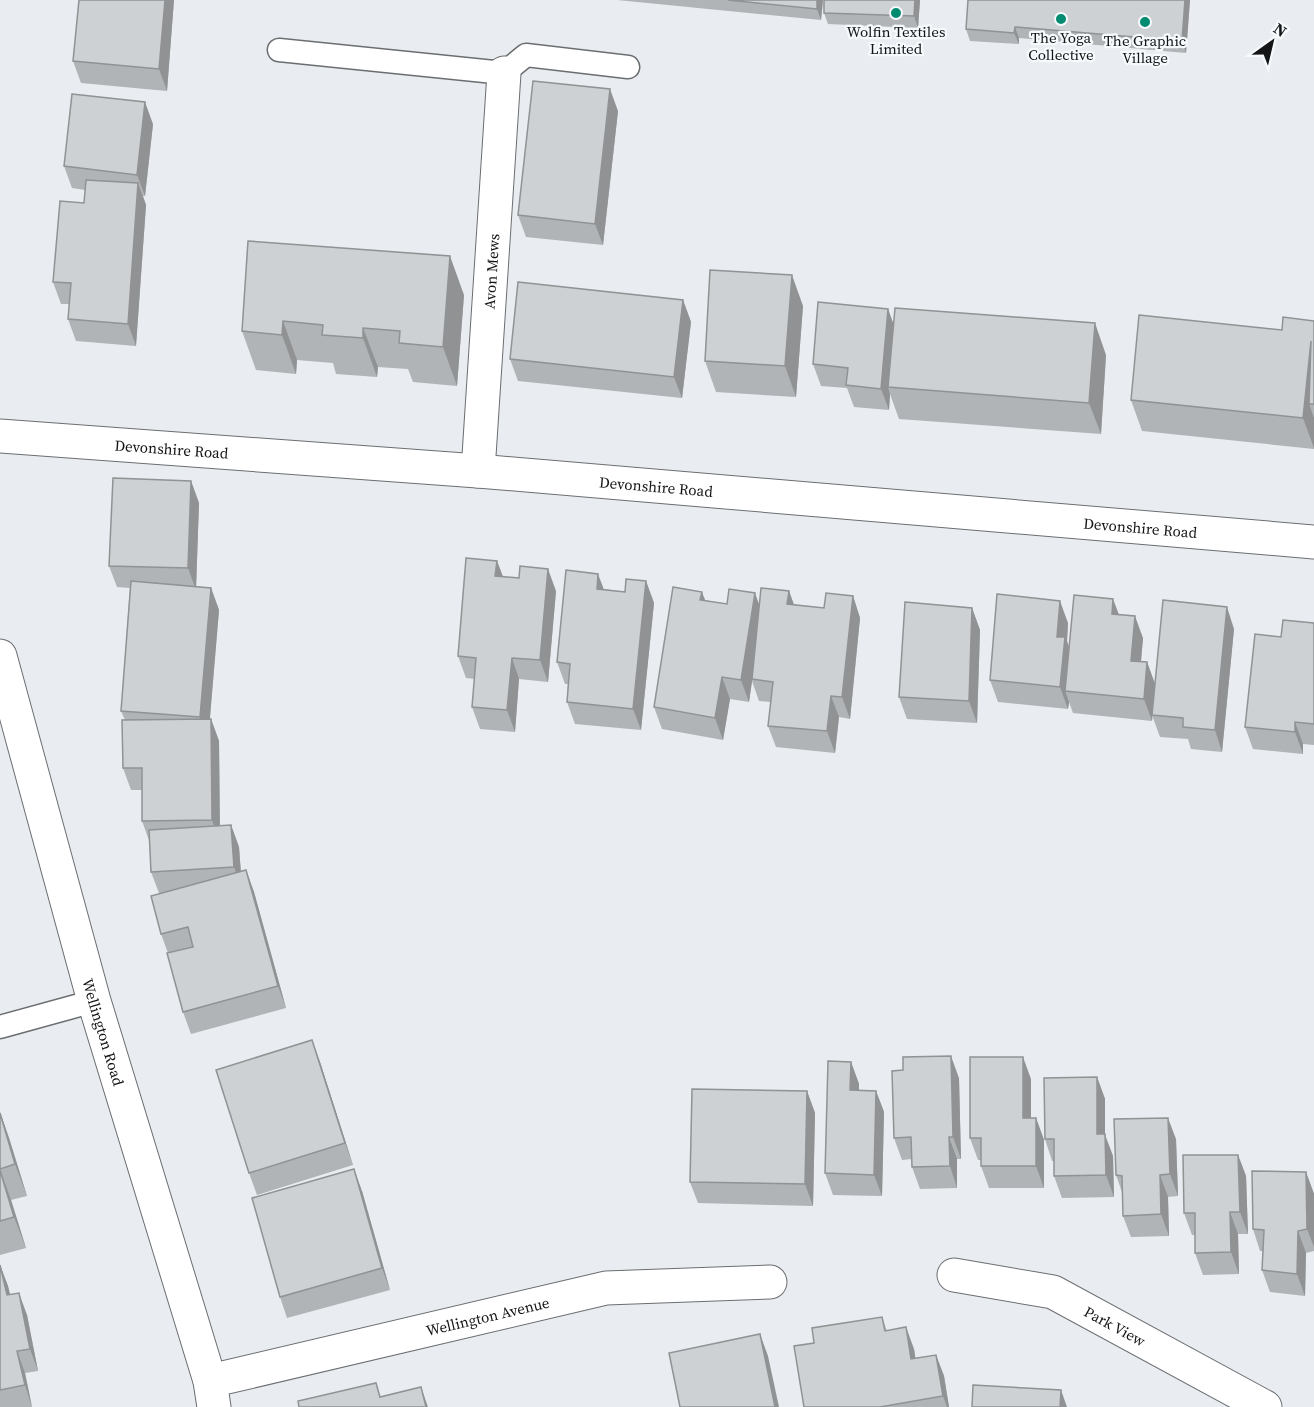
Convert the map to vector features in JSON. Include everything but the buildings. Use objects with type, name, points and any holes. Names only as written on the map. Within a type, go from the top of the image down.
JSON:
[{"type":"street","name":"Avon Mews","points":[[478,471],[504,73]]},
{"type":"street","name":"Devonshire Road","points":[[0,436],[478,471],[1314,542]]},
{"type":"street","name":"Wellington Road","points":[[0,656],[94,1001],[212,1394]]},
{"type":"street","name":"Park View","points":[[954,1275],[1053,1292],[1266,1407]]},
{"type":"street","name":"Wellington Avenue","points":[[212,1394],[606,1288],[770,1282]]},
{"type":"lane","points":[[279,50],[504,73],[526,55],[627,67]]},
{"type":"lane","points":[[0,1027],[94,1001]]},
{"type":"place","name":"Wolfin Textiles Limited","points":[[896,13]]},
{"type":"place","name":"The Yoga Collective","points":[[1061,19]]},
{"type":"place","name":"The Graphic Village","points":[[1145,22]]}]
